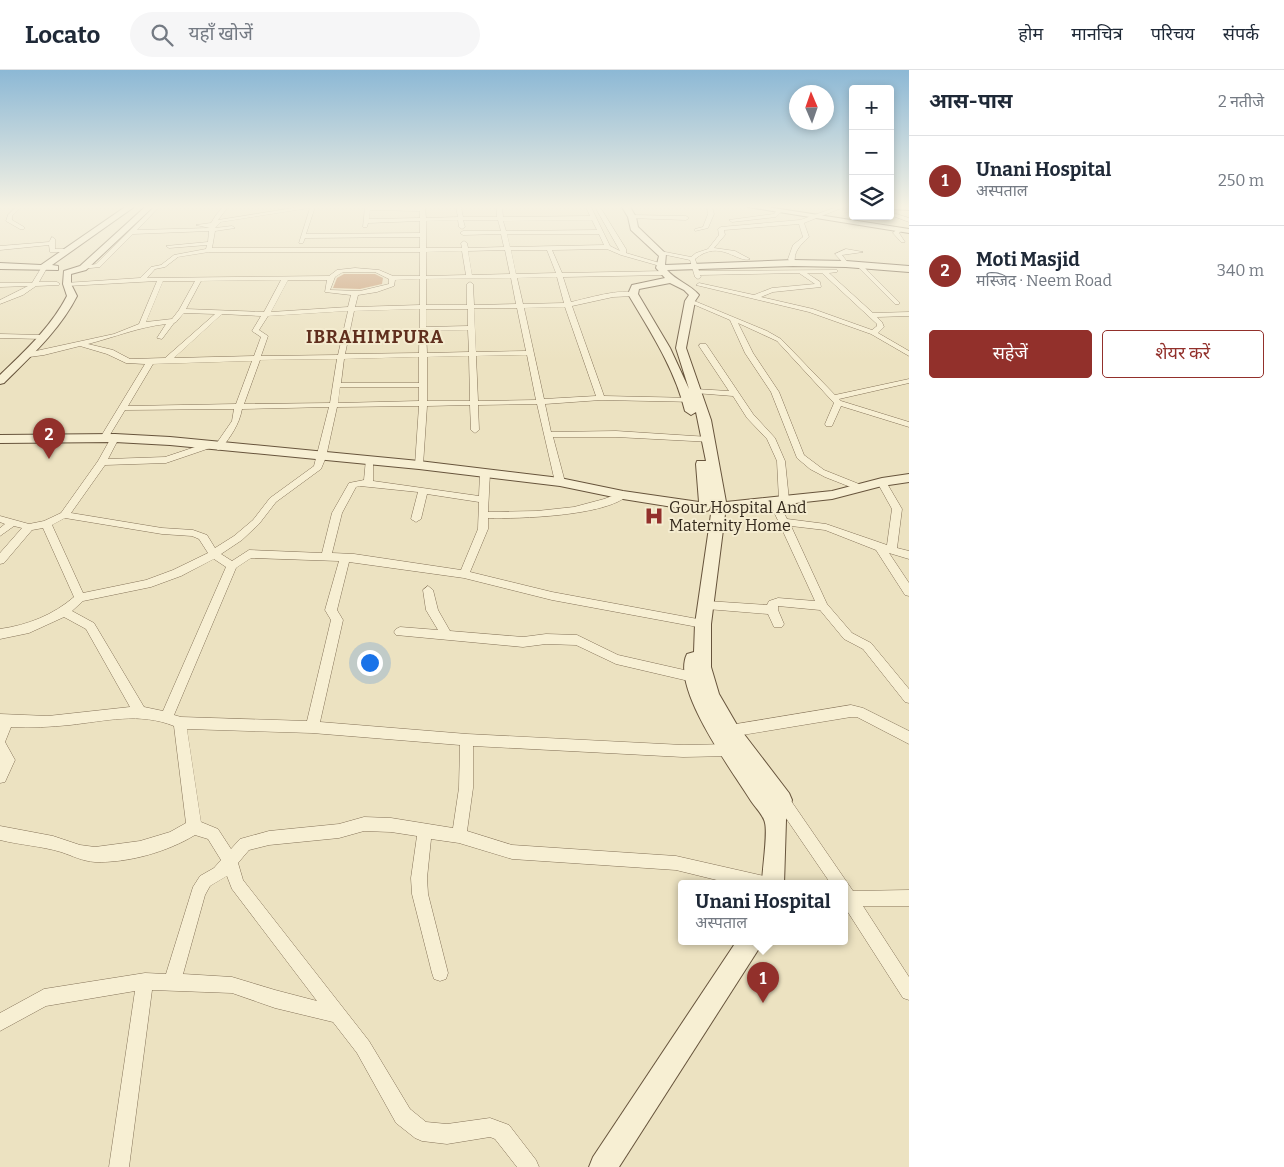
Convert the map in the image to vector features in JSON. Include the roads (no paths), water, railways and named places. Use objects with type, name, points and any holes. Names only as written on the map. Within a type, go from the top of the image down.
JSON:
[{"type":"street","points":[[0,302],[22,294],[32,286],[45,268],[58,258]]},
{"type":"street","points":[[83,268],[94,258]]},
{"type":"street","points":[[0,266],[62,269],[68,272],[98,266],[106,258]]},
{"type":"street","points":[[142,280],[153,268],[163,266],[173,258]]},
{"type":"street","points":[[355,270],[358,258]]},
{"type":"street","points":[[419,464],[423,403],[423,258]]},
{"type":"street","points":[[466,258],[469,276]]},
{"type":"street","points":[[509,258],[531,353],[546,435],[560,482]]},
{"type":"street","points":[[553,258],[601,398]]},
{"type":"street","points":[[633,258],[664,271],[694,294],[733,319],[779,340],[836,400],[909,425]]},
{"type":"street","points":[[663,258],[664,271]]},
{"type":"street","points":[[692,258],[696,270],[694,294],[682,348],[704,439],[713,507],[707,605],[698,623],[702,667],[711,696],[730,731],[736,749]]},
{"type":"street","points":[[791,258],[793,264]]},
{"type":"street","points":[[841,258],[846,264]]},
{"type":"street","points":[[0,285],[32,286],[161,279],[329,278],[339,271],[355,270],[385,272],[392,278],[603,274],[793,264],[846,264],[909,269]]},
{"type":"street","points":[[860,266],[897,303]]},
{"type":"street","points":[[0,381],[43,337],[71,299],[72,296],[62,284],[45,268]]},
{"type":"street","points":[[696,270],[836,271]]},
{"type":"street","points":[[664,271],[635,287],[633,294],[664,348],[675,374],[694,397]]},
{"type":"street","points":[[755,297],[772,290],[819,286],[818,283],[799,271]]},
{"type":"street","points":[[823,271],[871,315],[880,326],[873,333]]},
{"type":"street","points":[[62,284],[68,272]]},
{"type":"street","points":[[603,274],[607,281]]},
{"type":"street","points":[[329,278],[327,291],[355,292],[378,291],[392,285],[392,278]]},
{"type":"street","points":[[142,325],[161,279]]},
{"type":"street","points":[[102,462],[166,460],[212,446],[230,432],[236,420],[239,406],[265,336],[255,332],[267,314],[285,279]]},
{"type":"street","points":[[160,338],[182,310],[198,280]]},
{"type":"street","points":[[470,284],[475,430]]},
{"type":"street","points":[[610,288],[614,295]]},
{"type":"street","points":[[0,634],[25,630],[64,612],[80,598],[147,584],[214,554],[238,538],[256,522],[273,500],[318,467],[334,404],[341,357],[355,292]]},
{"type":"street","points":[[182,310],[267,314],[423,307],[568,305],[614,295],[633,294]]},
{"type":"street","points":[[694,294],[755,297],[812,310],[873,333],[909,354]]},
{"type":"street","points":[[167,360],[221,312]]},
{"type":"street","points":[[871,315],[906,314],[909,320]]},
{"type":"street","points":[[733,319],[749,353],[775,392],[800,456],[805,462],[814,467],[861,488]]},
{"type":"street","points":[[24,356],[44,353],[116,335],[142,325],[171,322]]},
{"type":"street","points":[[423,329],[472,328]]},
{"type":"street","points":[[0,336],[43,337]]},
{"type":"street","points":[[78,344],[110,352],[129,361],[150,362],[167,360],[531,353]]},
{"type":"street","points":[[703,346],[750,416],[771,438],[781,461],[779,500],[783,522],[823,606],[848,636],[867,646],[909,698]]},
{"type":"street","points":[[0,519],[29,527],[46,524],[64,515],[102,462],[109,438],[122,408],[150,362]]},
{"type":"street","points":[[675,374],[690,375]]},
{"type":"street","points":[[836,400],[909,381]]},
{"type":"street","points":[[337,385],[423,385]]},
{"type":"street","points":[[122,408],[541,402],[601,398],[694,397],[735,394]]},
{"type":"street","points":[[829,424],[836,400]]},
{"type":"street","points":[[546,435],[616,434],[704,439]]},
{"type":"street","points":[[0,439],[109,438],[170,441],[322,457],[419,464],[560,482],[623,495],[713,507],[832,495],[882,482],[909,478]]},
{"type":"street","points":[[368,484],[369,461]]},
{"type":"street","points":[[464,574],[483,530],[486,473]]},
{"type":"street","points":[[882,482],[897,509],[892,550]]},
{"type":"street","points":[[326,557],[337,513],[355,484],[423,490],[485,500]]},
{"type":"street","points":[[416,519],[423,490]]},
{"type":"street","points":[[485,515],[509,516],[549,513],[608,502],[623,495]]},
{"type":"street","points":[[713,507],[693,677],[700,700],[717,734],[736,749],[779,810],[837,880]]},
{"type":"street","points":[[897,509],[909,510]]},
{"type":"street","points":[[64,515],[162,531],[193,533],[204,537],[214,554],[232,566]]},
{"type":"street","points":[[783,522],[826,528],[909,555]]},
{"type":"street","points":[[0,533],[12,523]]},
{"type":"street","points":[[46,524],[80,598]]},
{"type":"street","points":[[0,560],[29,527]]},
{"type":"street","points":[[880,547],[909,592]]},
{"type":"street","points":[[194,827],[173,719],[232,566],[249,554],[345,558],[424,567],[464,574],[552,596],[698,623]]},
{"type":"street","points":[[312,727],[338,620],[331,610],[345,558]]},
{"type":"street","points":[[428,590],[432,610],[446,635]]},
{"type":"street","points":[[778,624],[772,610],[773,604],[778,602],[823,606]]},
{"type":"street","points":[[707,605],[772,610]]},
{"type":"street","points":[[64,612],[90,626],[139,711]]},
{"type":"street","points":[[400,632],[524,642],[546,638],[577,640],[616,659],[693,677]]},
{"type":"street","points":[[0,738],[4,721],[53,722],[139,711],[173,719],[312,727],[467,740],[683,751],[736,749]]},
{"type":"street","points":[[730,731],[851,711],[859,712],[909,738]]},
{"type":"street","points":[[459,836],[466,788],[467,740]]},
{"type":"street","points":[[0,746],[8,760],[0,777]]},
{"type":"street","points":[[773,880],[779,810]]},
{"type":"street","points":[[172,983],[198,892],[205,881],[219,873],[245,844],[269,838],[339,831],[364,824],[391,825],[459,836],[512,852],[676,863],[747,880]]},
{"type":"street","points":[[0,833],[60,845],[83,853],[100,853],[126,852],[149,846],[187,833],[194,827]]},
{"type":"street","points":[[194,827],[213,834],[230,861],[237,884],[363,1047],[403,1116],[422,1131],[447,1134],[490,1127],[502,1132],[529,1167]]},
{"type":"street","points":[[425,830],[419,878],[420,894],[440,973]]},
{"type":"street","points":[[848,896],[909,898]]},
{"type":"street","points":[[848,899],[909,992]]},
{"type":"street","points":[[603,1167],[748,945]]},
{"type":"street","points":[[0,1022],[44,998],[145,981],[232,985],[338,1016]]},
{"type":"street","points":[[119,1167],[145,981]]},
{"type":"place","name":"Moti Masjid","points":[[49,459]]},
{"type":"place","name":"Gour Hospital And Maternity Home","points":[[654,516]]},
{"type":"place","name":"Unani Hospital","points":[[763,1003]]},
{"type":"district","name":"IBRAHIMPURA","points":[[375,337]]}]
